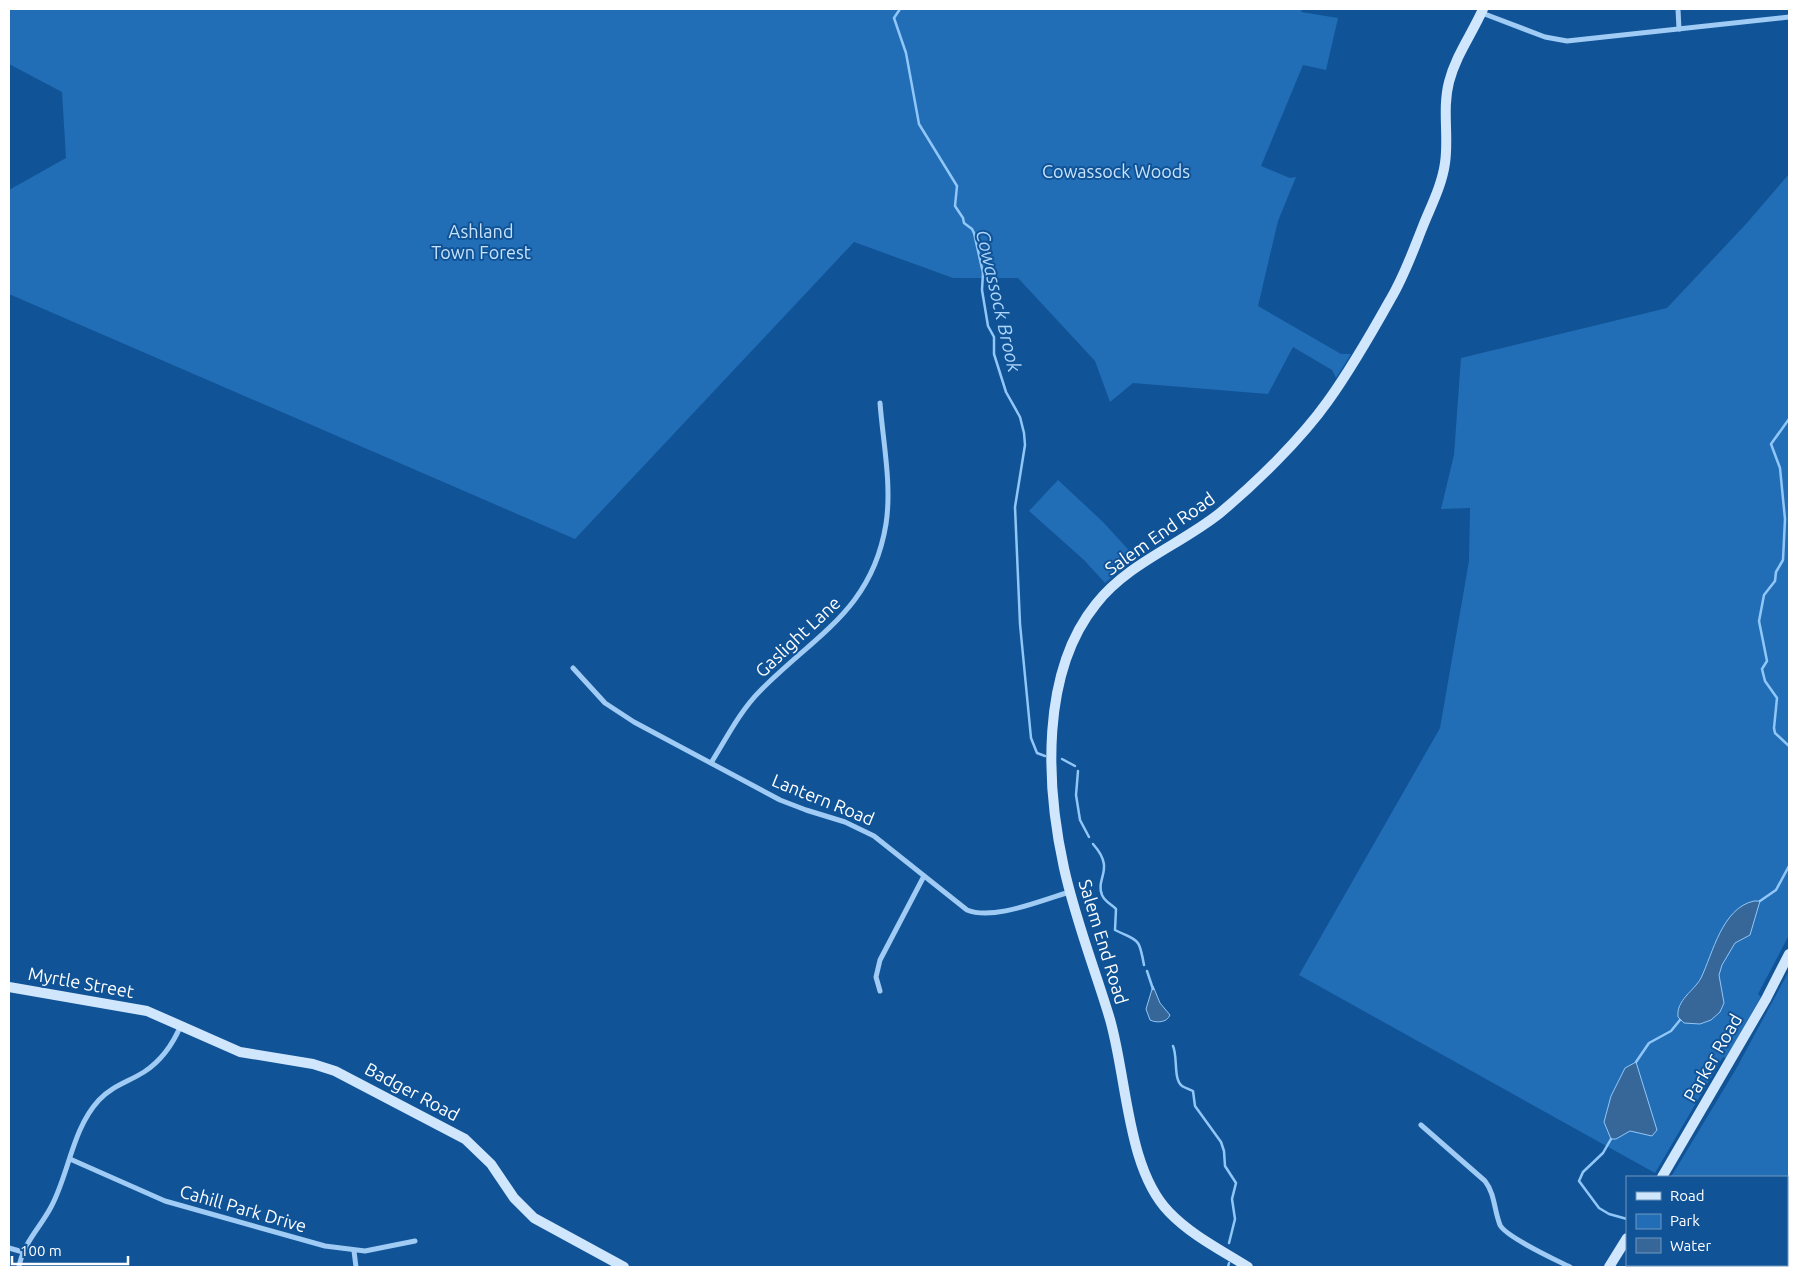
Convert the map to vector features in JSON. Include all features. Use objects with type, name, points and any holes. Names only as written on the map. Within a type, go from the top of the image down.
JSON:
[{"type":"street","points":[[1678,9],[1679,29]]},
{"type":"street","points":[[1483,11],[1556,40],[1789,18]]},
{"type":"street","name":"Salem End Road","points":[[1248,1267],[1185,1227],[1170,1213],[1154,1192],[1142,1166],[1114,1032],[1070,892],[1056,823],[1053,732],[1060,675],[1077,633],[1095,605],[1119,580],[1206,523],[1240,495],[1302,433],[1335,391],[1392,297],[1429,212],[1445,163],[1448,84],[1460,50],[1483,11]]},
{"type":"street","name":"Gaslight Lane","points":[[711,763],[751,700],[843,616],[861,592],[874,567],[883,539],[887,510],[880,403]]},
{"type":"street","name":"Lantern Road","points":[[573,668],[594,692],[618,712],[780,800],[845,822],[874,836],[959,906],[975,913],[992,913],[1070,892]]},
{"type":"street","points":[[880,991],[876,977],[880,960],[924,876]]},
{"type":"street","name":"Parker Road","points":[[1663,1176],[1766,999],[1789,954]]},
{"type":"street","name":"Myrtle Street","points":[[9,987],[147,1011]]},
{"type":"street","name":"Badger Road","points":[[147,1011],[240,1052],[324,1067],[450,1129],[478,1150],[519,1204],[534,1218],[624,1267]]},
{"type":"street","points":[[19,1267],[23,1252],[50,1209],[82,1126],[97,1102],[111,1089],[143,1073],[155,1063],[172,1042],[181,1025]]},
{"type":"street","points":[[1422,1125],[1485,1181],[1492,1192],[1500,1224],[1507,1234],[1570,1267]]},
{"type":"street","name":"Cahill Park Drive","points":[[70,1160],[178,1205],[326,1246],[354,1251],[376,1250],[415,1241]]},
{"type":"street","points":[[1609,1267],[1626,1240]]},
{"type":"street","points":[[9,1248],[23,1252]]},
{"type":"street","points":[[354,1251],[356,1267]]},
{"type":"green space","name":"Ashland Town Forest","points":[[9,9],[1302,9],[1301,12],[1338,18],[1326,70],[1303,65],[1261,166],[1290,178],[1296,177],[1278,221],[1258,306],[1341,354],[1351,354],[1336,378],[1332,370],[1293,347],[1268,394],[1133,383],[1110,402],[1095,361],[1018,278],[953,278],[854,242],[575,539],[9,294],[9,190],[66,158],[62,92],[9,64]]},
{"type":"green space","points":[[1789,174],[1789,935],[1758,994],[1761,997],[1726,1058],[1723,1057],[1655,1173],[1299,975],[1440,728],[1469,561],[1470,508],[1441,509],[1454,455],[1461,358],[1667,308],[1746,224]]},
{"type":"green space","points":[[1058,480],[1103,522],[1135,557],[1105,583],[1084,560],[1029,511]]},
{"type":"green space","points":[[1789,971],[1788,1222],[1788,1176],[1672,1176],[1736,1069]]},
{"type":"water","points":[[1760,901],[1750,935],[1735,943],[1722,965],[1719,975],[1724,1003],[1720,1012],[1711,1020],[1700,1024],[1684,1023],[1678,1017],[1680,1006],[1701,978],[1726,922],[1743,905]]},
{"type":"water","points":[[1153,986],[1160,1003],[1170,1015],[1164,1021],[1155,1022],[1150,1020],[1146,1009]]},
{"type":"water","points":[[1636,1062],[1657,1130],[1652,1136],[1630,1131],[1616,1139],[1611,1139],[1604,1122],[1611,1096],[1625,1068]]},
{"type":"waterway","name":"Cowassock Brook","points":[[900,9],[894,18],[906,53],[919,124],[957,186],[955,206],[964,223],[974,233],[983,273],[982,290],[988,326],[994,337],[994,354],[1006,392],[1020,417],[1024,433],[1025,445],[1015,507],[1020,624],[1031,738],[1037,753],[1045,756]]},
{"type":"waterway","points":[[1789,419],[1771,444],[1780,468],[1785,519],[1783,560],[1776,572],[1775,581],[1764,595],[1759,621],[1767,661],[1762,669],[1765,681],[1777,698],[1775,733],[1789,746]]},
{"type":"waterway","name":"Cowassock Brook","points":[[1062,759],[1075,766]]},
{"type":"waterway","name":"Cowassock Brook","points":[[1078,771],[1076,795],[1080,820],[1089,837]]},
{"type":"waterway","name":"Cowassock Brook","points":[[1093,844],[1103,860],[1102,895],[1116,909],[1115,930],[1137,942],[1141,949],[1144,965]]},
{"type":"waterway","points":[[1760,901],[1776,890],[1789,866]]},
{"type":"waterway","name":"Cowassock Brook","points":[[1147,971],[1153,989]]},
{"type":"waterway","points":[[1636,1062],[1649,1043],[1671,1031],[1680,1020]]},
{"type":"waterway","name":"Cowassock Brook","points":[[1173,1046],[1179,1083],[1193,1091],[1195,1106],[1221,1142],[1225,1166],[1236,1183],[1232,1199],[1235,1219],[1229,1243]]},
{"type":"waterway","points":[[1611,1139],[1603,1153],[1583,1172],[1579,1181],[1599,1208],[1609,1214],[1626,1219]]},
{"type":"waterway","name":"Cowassock Brook","points":[[1228,1267],[1229,1263]]},
{"type":"park label","name":"Cowassock Woods","points":[[1116,172]]}]
